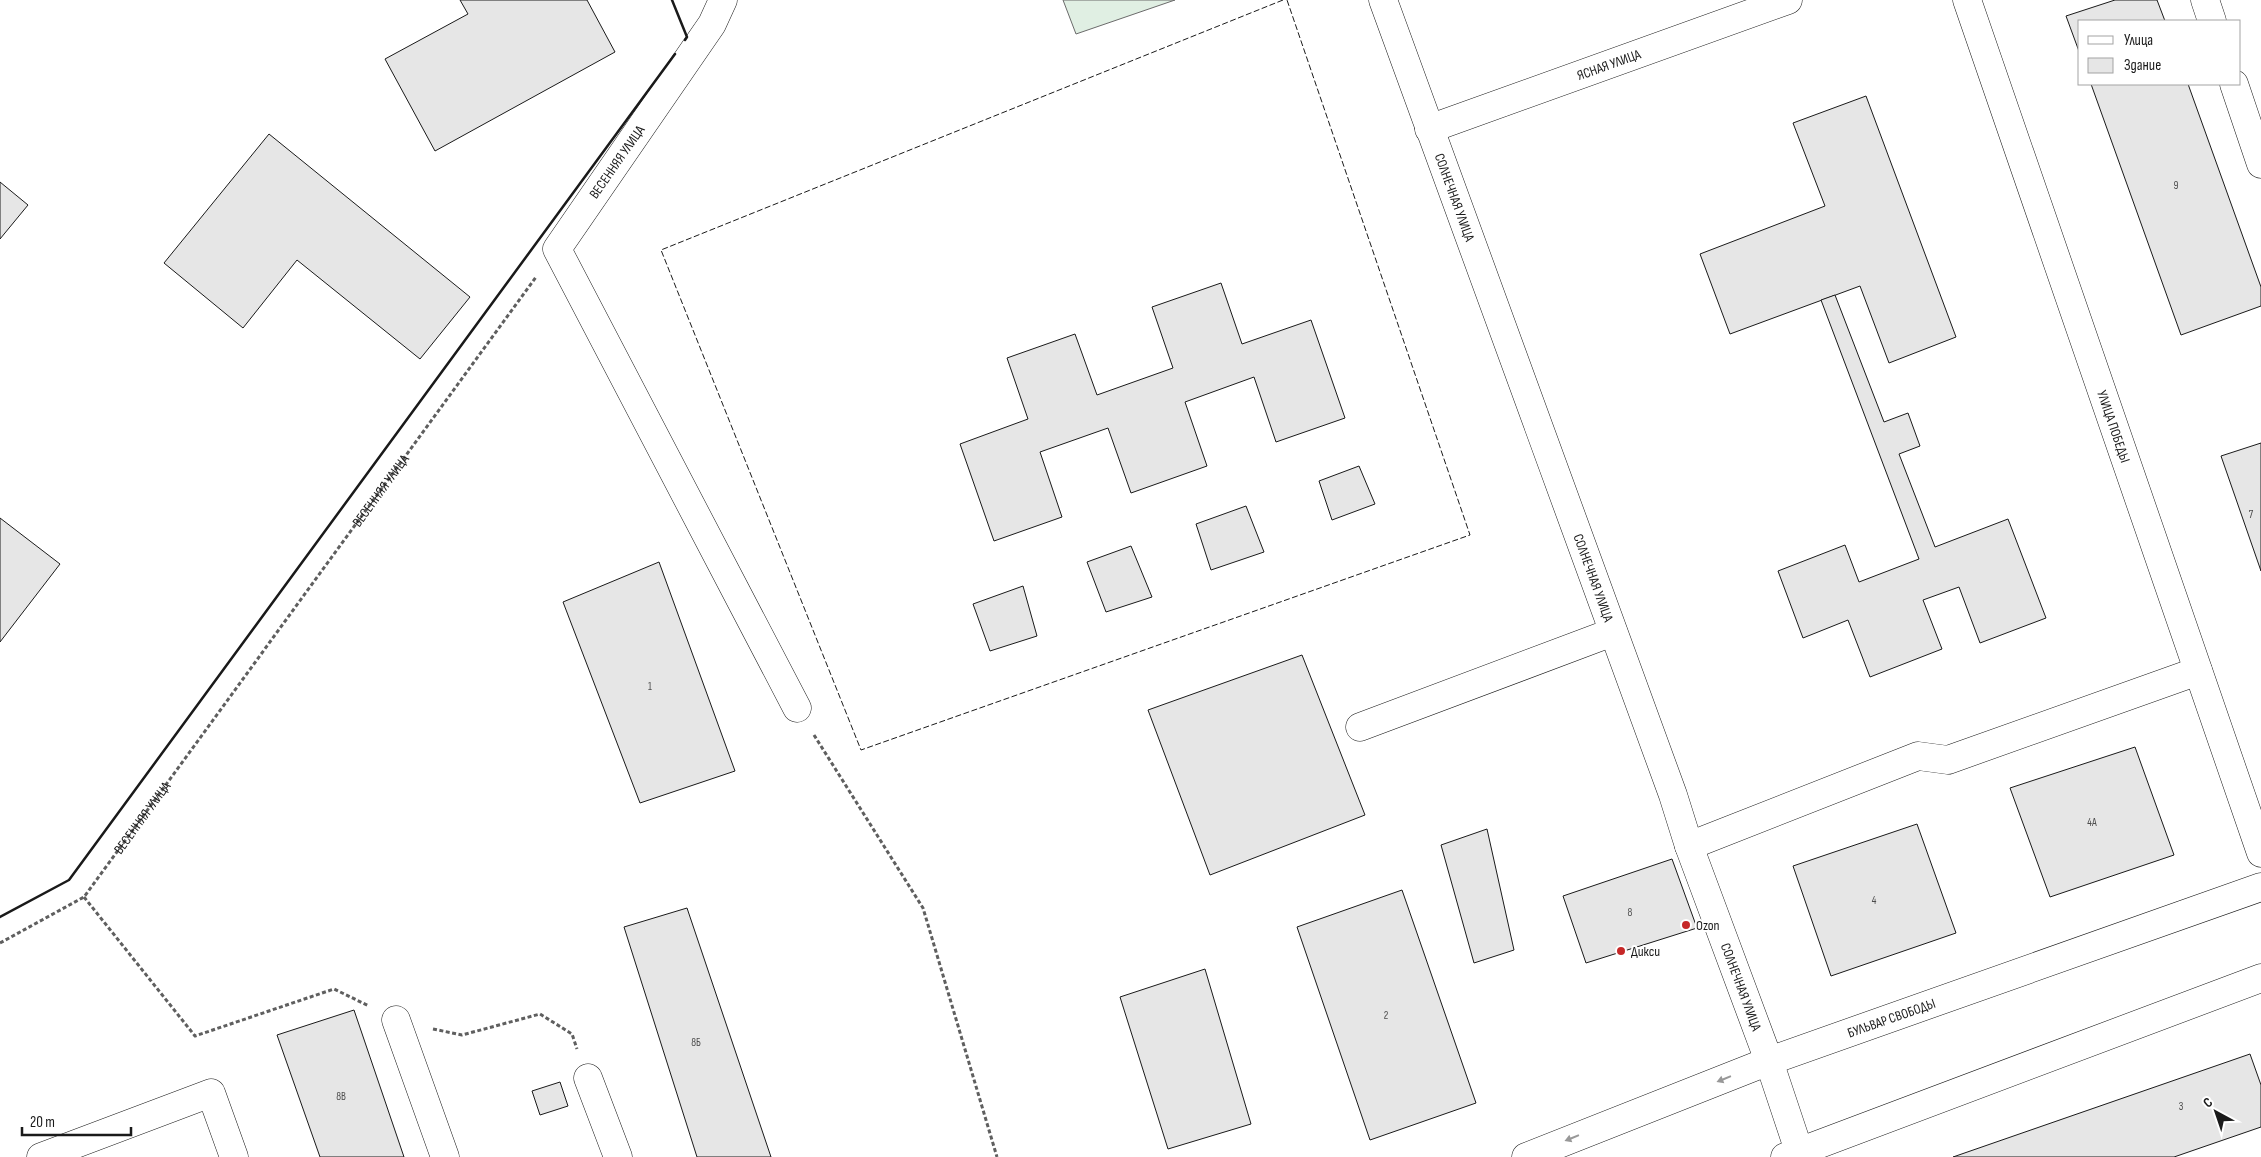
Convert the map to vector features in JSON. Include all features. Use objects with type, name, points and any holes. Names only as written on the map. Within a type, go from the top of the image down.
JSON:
[{"type":"street","name":"СОЛНЕЧНАЯ УЛИЦА","points":[[1383,0],[1673,795],[1689,846],[1769,1061],[1795,1155]]},
{"type":"street","name":"ЯСНАЯ УЛИЦА","points":[[1429,129],[1788,0]]},
{"type":"street","name":"УЛИЦА ПОБЕДЫ","points":[[1967,0],[2261,854]]},
{"type":"street","points":[[2205,0],[2212,20]]},
{"type":"street","name":"ВЕСЕННЯЯ УЛИЦА","points":[[557,249],[713,8]]},
{"type":"street","points":[[2234,85],[2261,164]]},
{"type":"street","points":[[557,249],[797,708]]},
{"type":"street","points":[[1360,727],[1613,632]]},
{"type":"street","points":[[1689,846],[1918,756],[1948,760],[2198,672]]},
{"type":"street","name":"БУЛЬВАР СВОБОДЫ","points":[[1526,1157],[1769,1061],[2261,887]]},
{"type":"street","points":[[1795,1155],[2261,978]]},
{"type":"street","points":[[396,1020],[445,1157]]},
{"type":"street","points":[[588,1078],[618,1157]]},
{"type":"street","points":[[41,1157],[211,1093],[234,1157]]},
{"type":"path","name":"ВЕСЕННЯЯ УЛИЦА","points":[[0,943],[84,897],[557,249]]},
{"type":"path","points":[[797,708],[923,908],[997,1157]]},
{"type":"path","points":[[84,897],[195,1036],[334,989],[396,1020],[462,1035],[540,1014],[572,1034],[588,1078]]},
{"type":"green space","points":[[1063,0],[1175,0],[1076,34]]},
{"type":"building","points":[[460,0],[587,0],[615,52],[435,151],[385,59],[468,14]]},
{"type":"building","points":[[2115,0],[2157,0],[2165,20],[2078,20],[2078,49],[2066,16]]},
{"type":"building","points":[[2091,85],[2188,85],[2261,287],[2261,306],[2181,335]]},
{"type":"building","points":[[1866,96],[1956,337],[1889,363],[1860,286],[1730,334],[1700,254],[1825,206],[1793,123]]},
{"type":"building","points":[[269,134],[470,297],[420,359],[297,260],[243,328],[164,263]]},
{"type":"building","points":[[0,182],[28,205],[0,239]]},
{"type":"building","points":[[1221,283],[1242,344],[1311,320],[1345,418],[1276,442],[1254,377],[1185,402],[1207,466],[1131,493],[1108,428],[1040,452],[1062,517],[994,541],[960,444],[1028,419],[1007,358],[1075,334],[1097,395],[1173,368],[1152,307]]},
{"type":"building","points":[[1835,295],[1884,422],[1908,413],[1920,446],[1899,454],[1935,547],[2008,519],[2046,618],[1980,643],[1959,587],[1923,600],[1942,649],[1870,677],[1848,620],[1803,638],[1778,571],[1845,545],[1859,582],[1919,559],[1821,300]]},
{"type":"building","points":[[2261,443],[2261,571],[2221,456]]},
{"type":"building","points":[[1359,466],[1375,504],[1332,520],[1319,481]]},
{"type":"building","points":[[1246,506],[1264,552],[1211,570],[1196,524]]},
{"type":"building","points":[[0,518],[60,564],[0,642]]},
{"type":"building","points":[[1131,546],[1152,597],[1106,612],[1087,562]]},
{"type":"building","points":[[659,562],[735,771],[640,803],[563,602]]},
{"type":"building","points":[[1023,586],[1037,636],[990,651],[973,604]]},
{"type":"building","points":[[1302,655],[1365,815],[1210,875],[1148,710]]},
{"type":"building","points":[[2135,747],[2174,855],[2050,897],[2010,788]]},
{"type":"building","points":[[1917,824],[1956,933],[1831,976],[1793,866]]},
{"type":"building","points":[[1487,829],[1514,950],[1474,963],[1441,845]]},
{"type":"building","points":[[1672,859],[1697,928],[1586,963],[1563,896]]},
{"type":"building","points":[[1402,890],[1476,1103],[1370,1140],[1297,927]]},
{"type":"building","points":[[687,908],[771,1157],[697,1157],[624,927]]},
{"type":"building","points":[[1205,969],[1251,1124],[1168,1149],[1120,997]]},
{"type":"building","points":[[354,1010],[404,1157],[320,1157],[277,1035]]},
{"type":"building","points":[[2250,1054],[2261,1085],[2261,1127],[2174,1157],[1953,1157]]},
{"type":"building","points":[[560,1082],[568,1106],[540,1115],[532,1091]]},
{"type":"fence","points":[[1283,0],[661,250],[861,750],[1470,535],[1287,0]]},
{"type":"wall","points":[[672,0],[687,37],[685,40]]},
{"type":"wall","points":[[0,917],[69,880],[675,54]]},
{"type":"place","name":"Ozon","points":[[1686,925]]},
{"type":"place","name":"Дикси","points":[[1621,951]]}]
